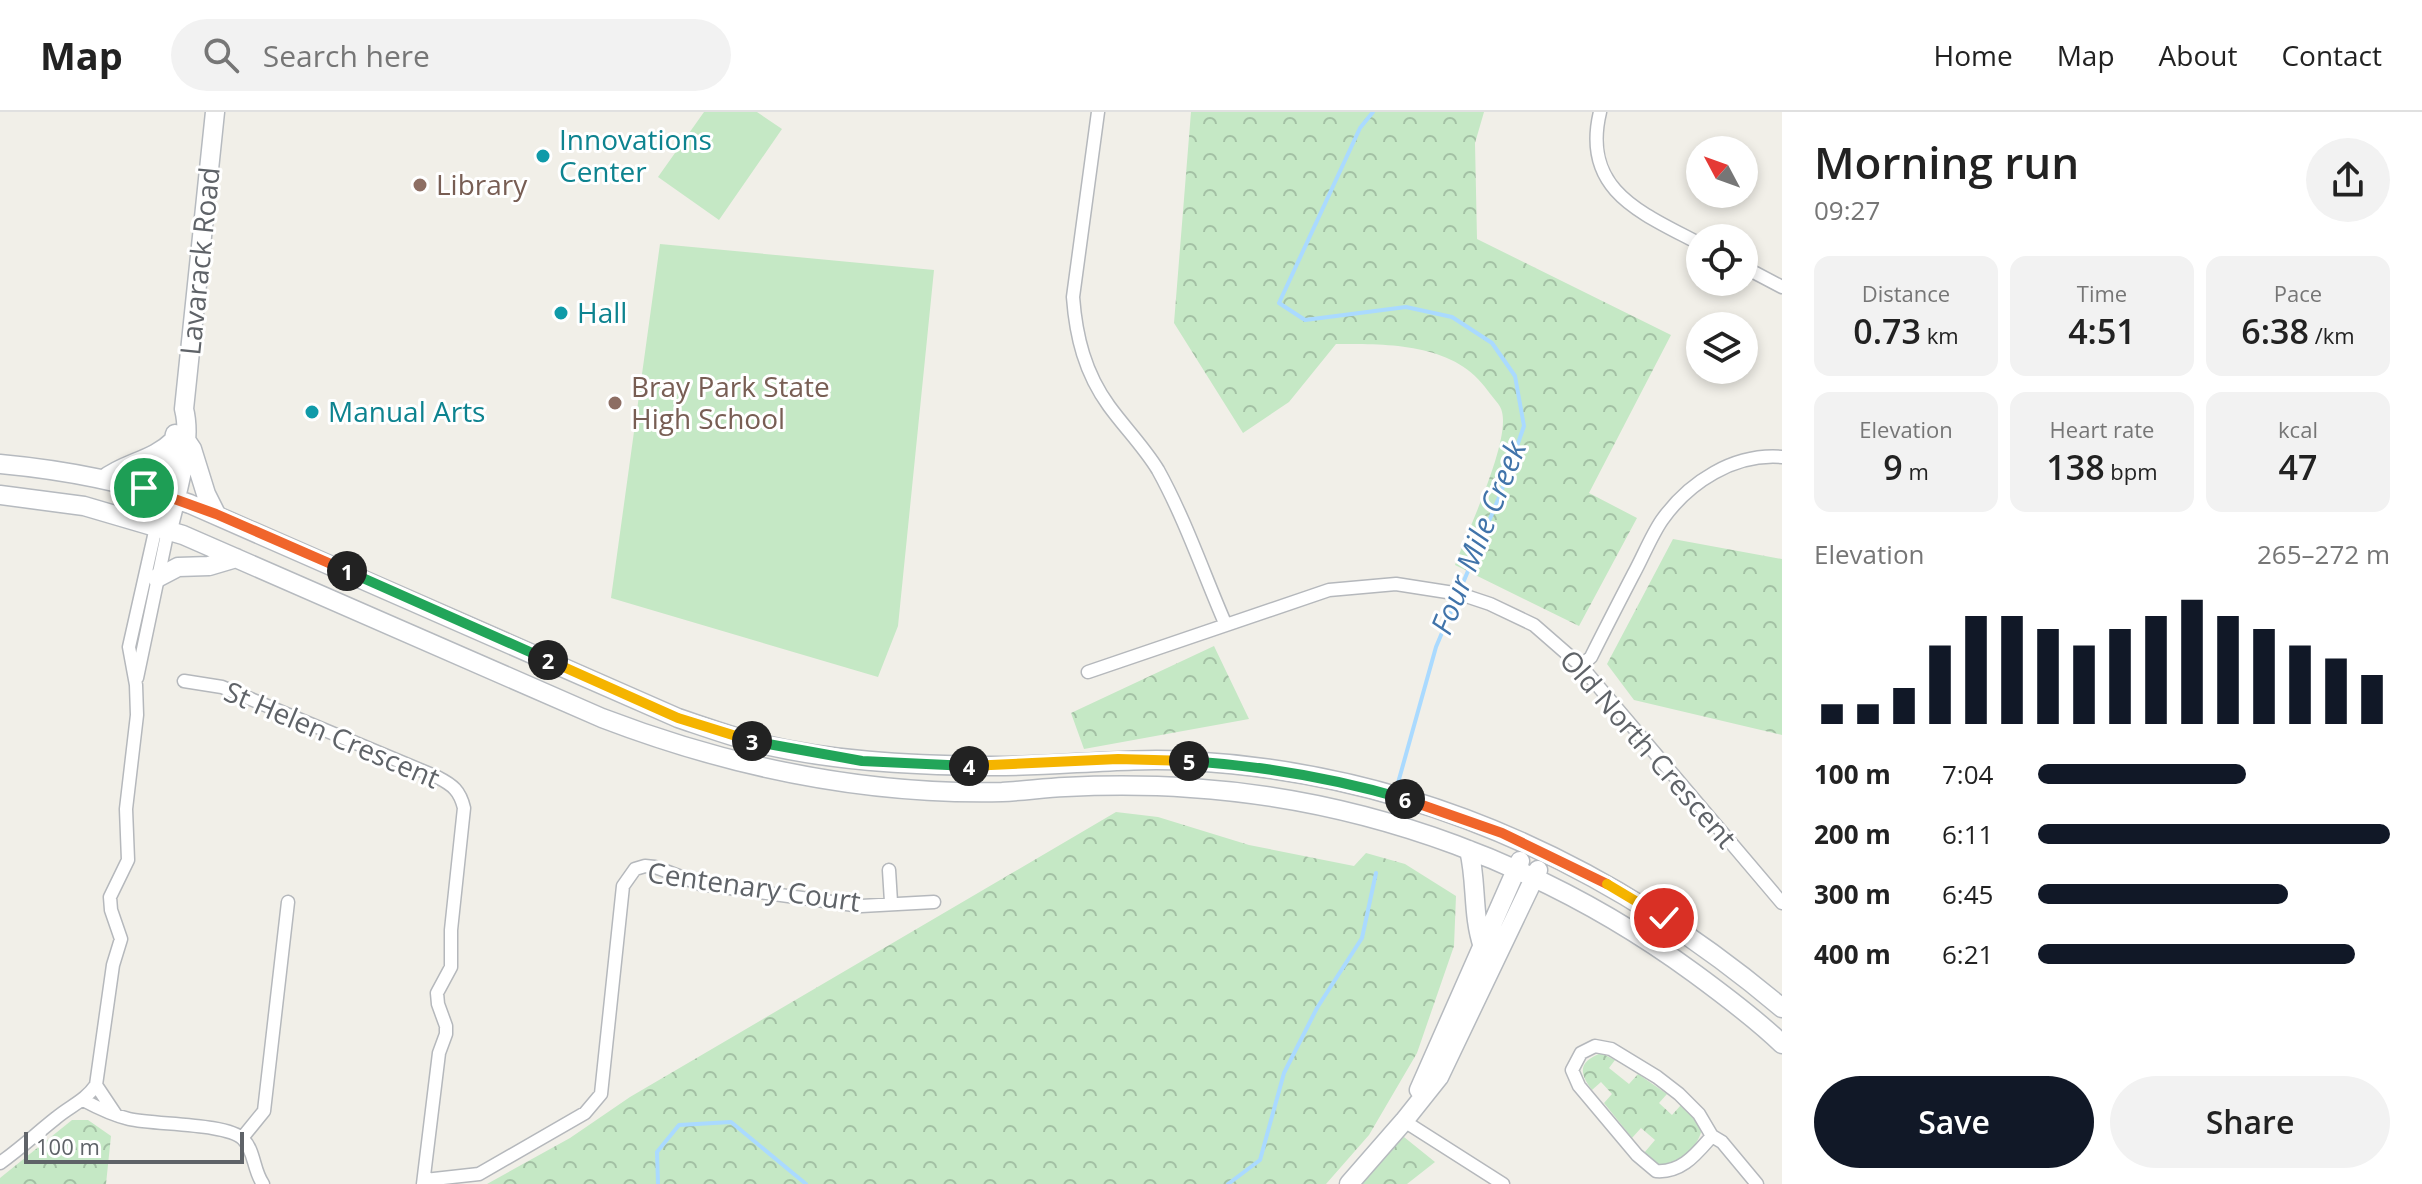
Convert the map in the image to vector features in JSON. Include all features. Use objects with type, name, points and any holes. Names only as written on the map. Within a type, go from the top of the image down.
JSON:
[{"type":"main road","name":"Lavarack Road","points":[[162,528],[179,439],[178,420],[184,409],[215,112]]},
{"type":"main road","points":[[104,479],[119,467],[155,455],[179,439],[192,449],[201,481],[216,514]]},
{"type":"main road","points":[[0,464],[104,479],[169,496],[678,718],[754,742],[878,762],[989,767],[1118,759],[1191,761],[1265,768],[1335,781],[1414,802],[1473,821],[1529,845],[1620,891],[1730,964],[1782,1008]]},
{"type":"main road","points":[[0,495],[84,506],[162,528],[602,718],[658,739],[772,771],[858,785],[935,791],[1003,792],[1116,785],[1220,791],[1313,804],[1410,829],[1516,869],[1608,916],[1727,997],[1782,1044]]},
{"type":"main road","points":[[157,578],[178,567],[196,564],[209,566],[236,558]]},
{"type":"main road","points":[[1404,1121],[1529,845]]},
{"type":"main road","points":[[1469,850],[1474,871],[1476,925],[1483,947]]},
{"type":"main road","points":[[1349,1184],[1439,1077],[1546,853]]},
{"type":"street","points":[[1098,112],[1073,297],[1075,326],[1082,355],[1100,393],[1155,466],[1173,499],[1225,623]]},
{"type":"street","points":[[1600,112],[1594,135],[1596,155],[1605,177],[1623,199],[1686,237]]},
{"type":"street","points":[[1758,274],[1782,287]]},
{"type":"street","points":[[1581,666],[1591,657],[1662,521],[1679,501],[1694,486],[1730,465],[1752,458],[1782,457]]},
{"type":"street","points":[[136,685],[157,578],[162,528]]},
{"type":"street","points":[[0,1163],[34,1139],[55,1118],[83,1100],[96,1085],[113,965],[121,939],[110,897],[128,860],[126,809],[137,715],[136,685],[129,647],[162,528]]},
{"type":"street","name":"Old North Crescent","points":[[1088,672],[1329,590],[1373,585],[1428,588],[1460,594],[1534,625],[1581,666],[1782,903]]},
{"type":"street","name":"St Helen Crescent","points":[[184,681],[222,687],[437,777],[457,790],[464,808],[451,930],[453,955],[451,967],[437,993],[446,1034],[439,1053],[424,1182]]},
{"type":"street","name":"Centenary Court","points":[[424,1182],[479,1174],[585,1113],[595,1104],[601,1094],[623,886],[635,869],[655,867],[700,884],[861,906],[934,902]]},
{"type":"street","name":"Centenary Court","points":[[889,870],[891,902]]},
{"type":"street","points":[[242,1138],[264,1111],[288,902]]},
{"type":"street","points":[[1712,1136],[1692,1160],[1675,1169],[1656,1171],[1637,1155],[1579,1086],[1573,1075],[1575,1061],[1590,1047],[1600,1046],[1611,1049],[1657,1077],[1699,1114],[1712,1136],[1722,1142],[1757,1184]]},
{"type":"street","points":[[96,1085],[116,1115]]},
{"type":"street","points":[[83,1100],[134,1120],[232,1131],[247,1145],[257,1176],[263,1184]]},
{"type":"street","points":[[1404,1121],[1503,1184]]},
{"type":"street","points":[[427,1164],[455,1176]]},
{"type":"green space","points":[[704,112],[757,112],[782,129],[719,220],[658,177]]},
{"type":"green space","points":[[1191,112],[1484,112],[1475,143],[1477,239],[1671,335],[1589,493],[1637,518],[1579,626],[1455,565],[1494,465],[1503,426],[1498,404],[1474,375],[1458,363],[1440,355],[1399,346],[1336,344],[1289,402],[1243,433],[1174,323]]},
{"type":"green space","points":[[660,244],[934,270],[898,626],[878,677],[611,598]]},
{"type":"green space","points":[[1673,539],[1782,559],[1782,735],[1634,700],[1607,664]]},
{"type":"green space","points":[[1214,646],[1249,719],[1084,749],[1071,713]]},
{"type":"green space","points":[[1116,812],[1158,817],[1249,845],[1354,866],[1366,853],[1405,864],[1456,896],[1454,946],[1417,1053],[1369,1135],[1326,1184],[487,1184],[570,1138],[630,1097]]},
{"type":"green space","points":[[1601,1053],[1615,1060],[1609,1068],[1629,1084],[1638,1074],[1667,1094],[1659,1103],[1672,1115],[1681,1105],[1695,1118],[1702,1130],[1686,1154],[1660,1166],[1644,1153],[1655,1140],[1641,1128],[1632,1138],[1604,1103],[1612,1094],[1601,1082],[1592,1090],[1585,1078],[1585,1064]]},
{"type":"green space","points":[[72,1120],[88,1120],[111,1136],[106,1184],[0,1184],[0,1178]]},
{"type":"green space","points":[[1404,1137],[1435,1162],[1407,1184],[1360,1184]]},
{"type":"waterway","name":"Four Mile Creek","points":[[1373,112],[1360,128],[1279,303],[1305,320],[1406,307],[1452,317],[1492,343],[1515,376],[1524,426],[1500,495],[1436,647],[1396,790]]},
{"type":"waterway","name":"Four Mile Creek","points":[[1228,1184],[1260,1160],[1284,1073],[1317,1008],[1362,938],[1376,873]]},
{"type":"waterway","name":"Four Mile Creek","points":[[658,1184],[657,1152],[679,1125],[731,1122],[806,1184]]},
{"type":"place","name":"Innovations Center","points":[[543,156]]},
{"type":"place","name":"Library","points":[[420,185]]},
{"type":"place","name":"Hall","points":[[561,313]]},
{"type":"place","name":"Bray Park State High School","points":[[615,403]]},
{"type":"place","name":"Manual Arts","points":[[312,412]]},
{"type":"route","points":[[144,488],[216,514],[678,718],[754,742],[862,761],[989,767],[1118,759],[1191,761],[1265,768],[1335,781],[1437,809],[1502,833],[1571,865],[1664,918]]}]
